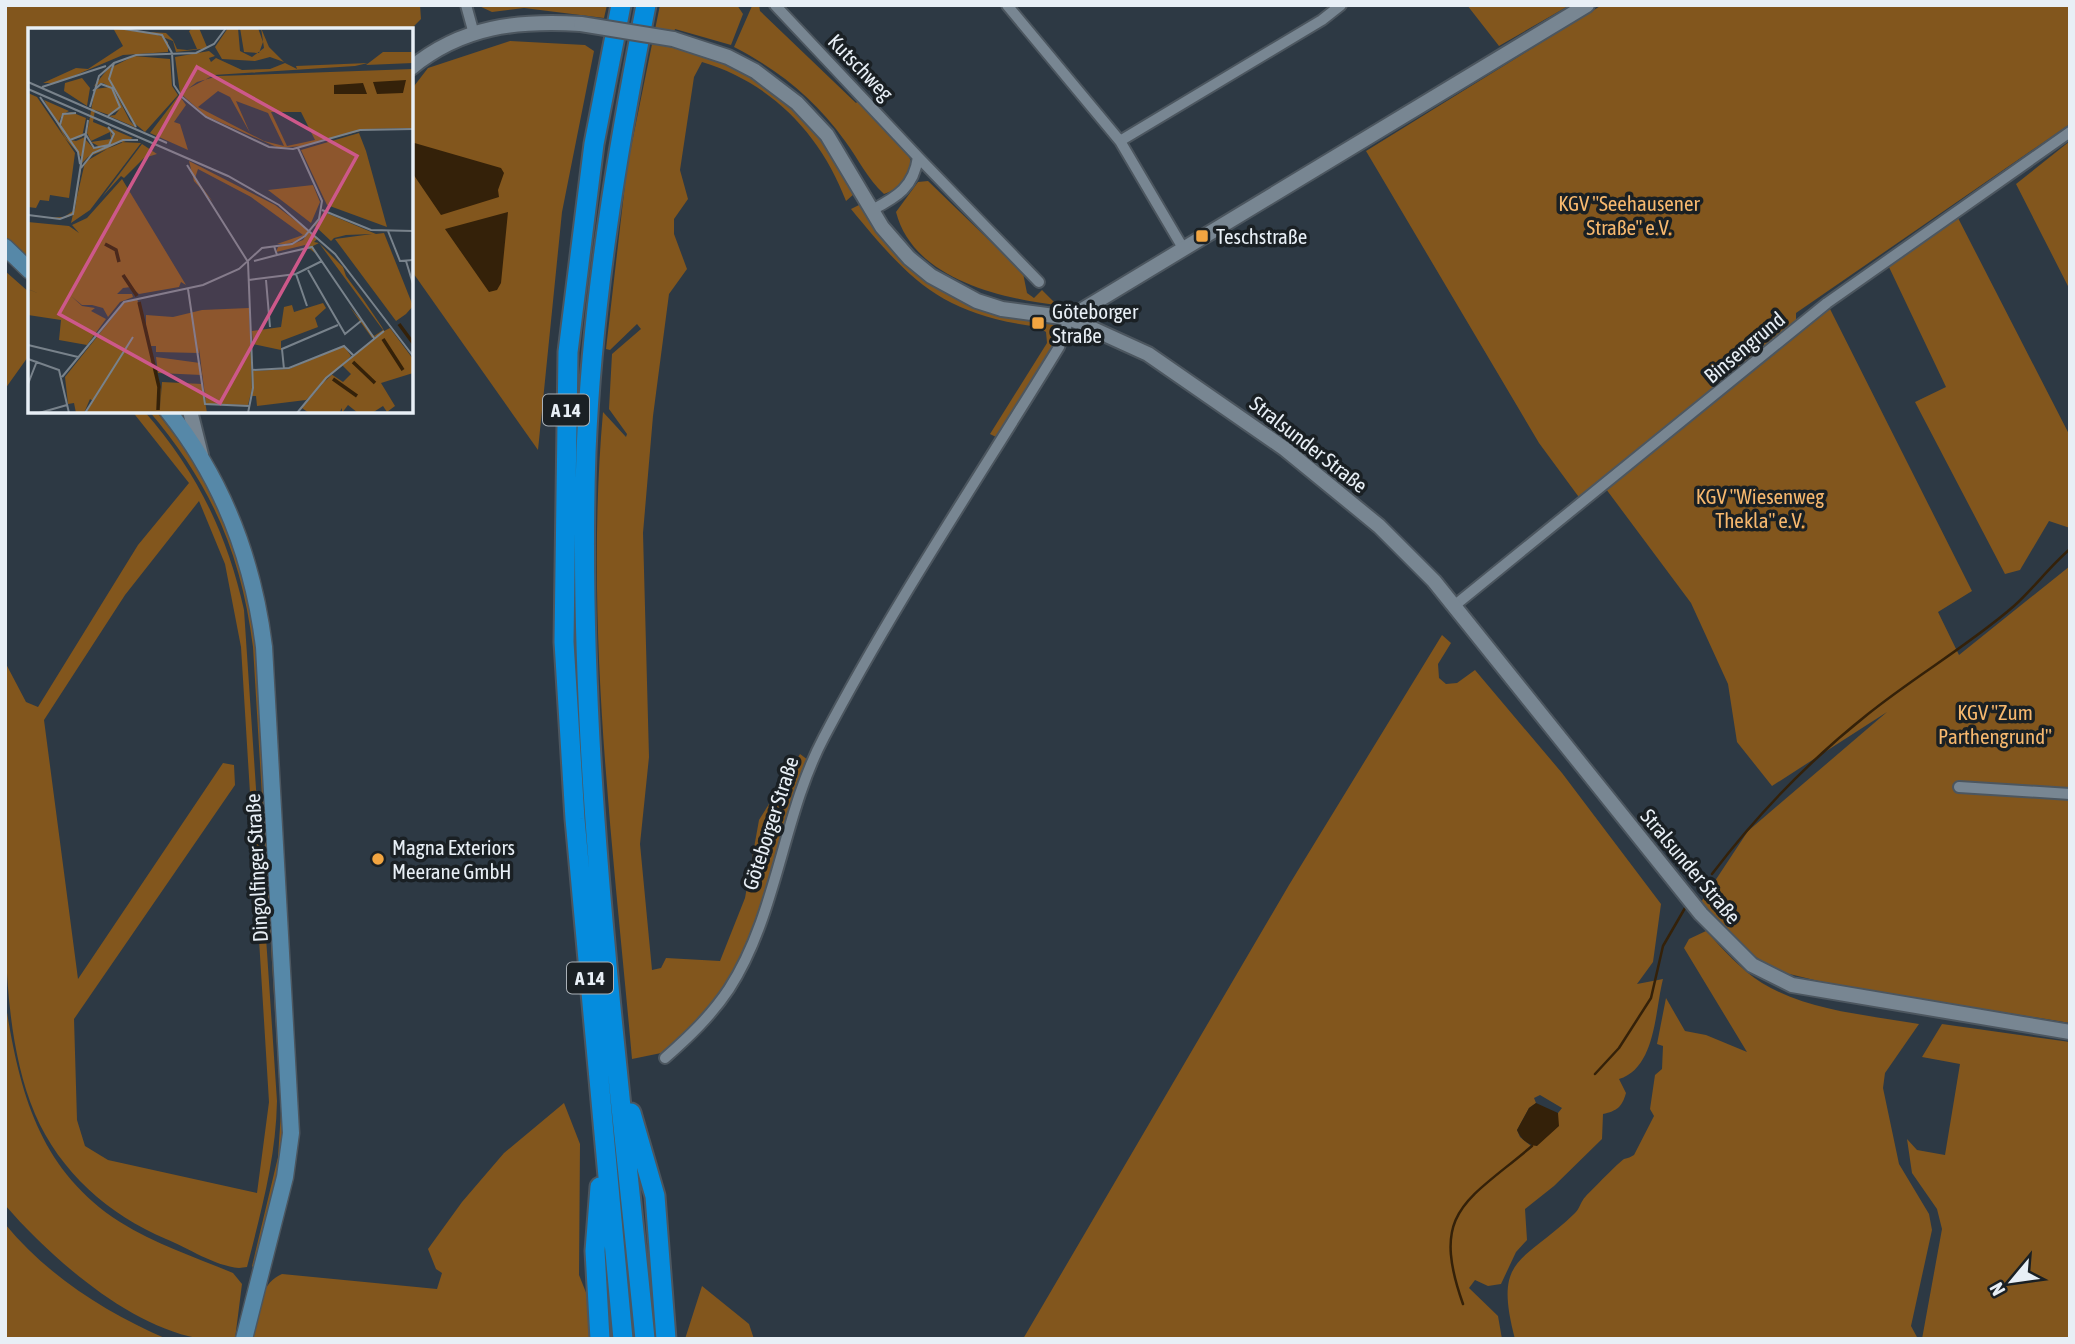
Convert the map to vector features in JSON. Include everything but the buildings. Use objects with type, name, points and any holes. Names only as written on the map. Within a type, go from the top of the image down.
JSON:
[{"type":"highway","name":"A 14","points":[[621,5],[594,144],[581,230],[568,352],[564,642],[569,742],[623,1339]]},
{"type":"highway","name":"A 14","points":[[645,1339],[619,1076],[591,751],[585,644],[586,452],[595,322],[615,170],[646,5]]},
{"type":"highway","points":[[619,1076],[655,1196],[666,1339]]},
{"type":"highway","points":[[600,1339],[595,1251],[604,1137]]},
{"type":"main road","points":[[5,247],[28,269]]},
{"type":"main road","name":"Dingolfinger Straße","points":[[169,413],[201,457],[235,525],[248,560],[261,624],[291,1100],[285,1177],[246,1334]]},
{"type":"street","points":[[413,67],[474,34],[466,5]]},
{"type":"street","name":"Kutschweg","points":[[775,5],[1039,282]]},
{"type":"street","points":[[1007,5],[1120,141],[1183,248]]},
{"type":"street","points":[[1120,141],[1322,20],[1341,5]]},
{"type":"street","points":[[1069,318],[1587,5]]},
{"type":"street","name":"Stralsunder Straße","points":[[474,34],[509,23],[541,21],[581,24],[673,39],[728,57],[781,89],[827,135],[872,210],[909,258],[956,291],[1002,309],[1069,318],[1148,354],[1285,449],[1408,553],[1454,606],[1701,914],[1752,965],[1792,985],[2070,1032]]},
{"type":"street","name":"Binsengrund","points":[[1454,606],[1827,303],[2070,132]]},
{"type":"street","points":[[872,210],[902,193],[916,172],[918,157]]},
{"type":"street","name":"Göteborger Straße","points":[[665,1058],[696,1031],[735,977],[761,918],[786,834],[811,763],[824,737],[927,557],[1059,347],[1069,318]]},
{"type":"street","points":[[190,413],[201,457]]},
{"type":"street","points":[[1959,787],[2070,794]]},
{"type":"green space","points":[[5,5],[420,5],[421,19],[412,28],[28,28],[28,262],[5,239]]},
{"type":"green space","points":[[477,5],[607,5],[604,18],[524,8],[492,12]]},
{"type":"green space","points":[[660,5],[737,5],[743,14],[731,45],[675,29],[670,48],[674,45],[735,67],[782,98],[820,139],[854,194],[846,201],[823,154],[791,115],[772,98],[751,83],[702,62],[694,77],[680,170],[688,199],[674,219],[674,234],[687,269],[669,294],[653,416],[643,533],[649,757],[640,844],[652,970],[661,968],[666,958],[720,961],[745,898],[759,820],[800,754],[808,760],[744,955],[715,1004],[666,1052],[632,1059],[603,736],[597,574],[598,493],[603,412],[626,437],[627,434],[609,409],[612,354],[641,329],[637,324],[610,350],[606,349],[627,167]]},
{"type":"green space","points":[[759,5],[760,11],[856,103],[861,98],[874,119],[903,147],[910,157],[911,168],[899,186],[884,194],[834,126],[809,99],[781,76],[734,47],[752,6]]},
{"type":"green space","points":[[1467,5],[1570,5],[1499,46]]},
{"type":"green space","points":[[1602,5],[2070,5],[2070,124],[1796,313],[1796,329],[1830,309],[1972,591],[1938,612],[1959,655],[2070,566],[2070,1023],[1835,985],[1777,971],[1744,949],[1701,902],[1748,831],[1887,712],[1772,786],[1737,742],[1728,684],[1691,603],[1606,489],[1581,500],[1539,443],[1366,151]]},
{"type":"green space","points":[[510,41],[585,45],[594,51],[562,212],[538,450],[413,273],[413,87],[428,68]]},
{"type":"green space","points":[[2070,141],[2070,290],[2016,184]]},
{"type":"green space","points":[[928,181],[1023,273],[1027,293],[1034,298],[1042,290],[1057,305],[1009,297],[961,281],[939,269],[920,253],[905,235],[896,212],[918,182]]},
{"type":"green space","points":[[859,205],[895,252],[941,290],[977,306],[1051,323],[1057,327],[1056,343],[998,438],[990,434],[1047,343],[1046,332],[1038,327],[976,313],[930,290],[891,256],[851,209]]},
{"type":"green space","points":[[1957,216],[2070,436],[2070,528],[2049,521],[2020,570],[2005,574],[1915,402],[1946,387],[1888,265]]},
{"type":"green space","points":[[5,271],[28,291],[28,357],[5,389]]},
{"type":"green space","points":[[134,413],[146,413],[179,456],[207,504],[229,555],[244,610],[277,1101],[271,1164],[247,1267],[230,1267],[211,1260],[145,1229],[106,1204],[72,1173],[45,1135],[35,1114],[25,1085],[11,1021],[5,921],[5,662],[26,702],[38,707],[138,545],[189,483]],"holes":[[[199,501],[225,564],[241,647],[269,1102],[257,1193],[108,1160],[85,1146],[77,1120],[74,1019],[235,785],[234,765],[223,763],[78,979],[44,720],[125,595]]]},
{"type":"green space","points":[[151,413],[158,413],[190,455],[229,526],[255,621],[284,1147],[256,1271],[252,1266],[278,1157],[281,1112],[253,647],[240,581],[220,521],[190,465]]},
{"type":"green space","points":[[1442,635],[1451,643],[1438,664],[1439,678],[1446,684],[1457,683],[1475,670],[1562,773],[1661,904],[1653,962],[1637,984],[1663,979],[1655,1021],[1647,1051],[1640,1063],[1631,1073],[1619,1079],[1626,1093],[1623,1102],[1615,1110],[1603,1114],[1602,1139],[1554,1186],[1525,1209],[1527,1240],[1516,1252],[1501,1284],[1488,1286],[1475,1280],[1469,1288],[1498,1316],[1502,1339],[1023,1339],[1289,885]],"holes":[[[1540,1095],[1562,1108],[1558,1113],[1558,1126],[1531,1146],[1520,1137],[1517,1130],[1529,1108],[1536,1103],[1534,1098]]]},
{"type":"green space","points":[[1706,931],[1747,972],[1780,992],[1838,1011],[1919,1024],[1885,1073],[1883,1088],[1899,1164],[1929,1214],[1932,1230],[1911,1326],[1918,1339],[1515,1339],[1508,1291],[1510,1276],[1517,1264],[1576,1212],[1586,1196],[1617,1165],[1634,1155],[1654,1116],[1650,1109],[1655,1075],[1662,1069],[1663,1046],[1657,1044],[1666,998],[1685,1031],[1706,1035],[1747,1052],[1684,948],[1689,939]]},
{"type":"green space","points":[[5,1000],[17,1065],[26,1096],[51,1152],[69,1178],[92,1201],[120,1222],[161,1244],[233,1273],[242,1284],[235,1339],[202,1339],[170,1331],[117,1304],[67,1267],[5,1205]]},
{"type":"green space","points":[[1942,1024],[2070,1042],[2070,1339],[1922,1339],[1942,1229],[1937,1209],[1912,1173],[1907,1139],[1917,1150],[1945,1155],[1960,1064],[1922,1057]]},
{"type":"green space","points":[[564,1103],[580,1144],[579,1275],[587,1295],[590,1339],[251,1339],[263,1293],[274,1279],[282,1274],[437,1289],[442,1273],[436,1269],[428,1249],[462,1202],[504,1153]]},
{"type":"green space","points":[[5,1224],[40,1260],[79,1291],[144,1329],[167,1339],[5,1339]]},
{"type":"green space","points":[[702,1286],[749,1324],[754,1339],[685,1339]]},
{"type":"shaded area","points":[[413,143],[501,168],[504,173],[498,190],[499,197],[441,215],[413,174]]},
{"type":"shaded area","points":[[508,212],[501,283],[497,290],[489,292],[445,229]]},
{"type":"shaded area","points":[[1536,1103],[1558,1113],[1559,1126],[1537,1146],[1525,1141],[1517,1130],[1529,1108]]},
{"type":"waterway","points":[[1712,874],[1765,810],[1825,750],[1886,700],[1996,621],[2070,549]]},
{"type":"waterway","points":[[1595,1074],[1619,1048],[1651,998],[1663,946],[1685,908]]},
{"type":"waterway","points":[[1463,1304],[1454,1273],[1451,1248],[1453,1228],[1460,1211],[1472,1196],[1532,1146]]},
{"type":"place","name":"Teschstraße","points":[[1202,236]]},
{"type":"place","name":"Göteborger Straße","points":[[1038,323]]},
{"type":"place","name":"Magna Exteriors Meerane GmbH","points":[[378,859]]},
{"type":"park label","name":"KGV \"Seehausener Straße\" e.V.","points":[[1629,215]]},
{"type":"park label","name":"KGV \"Wiesenweg Thekla\" e.V.","points":[[1760,508]]},
{"type":"park label","name":"KGV \"Zum Parthengrund\"","points":[[1995,724]]}]
